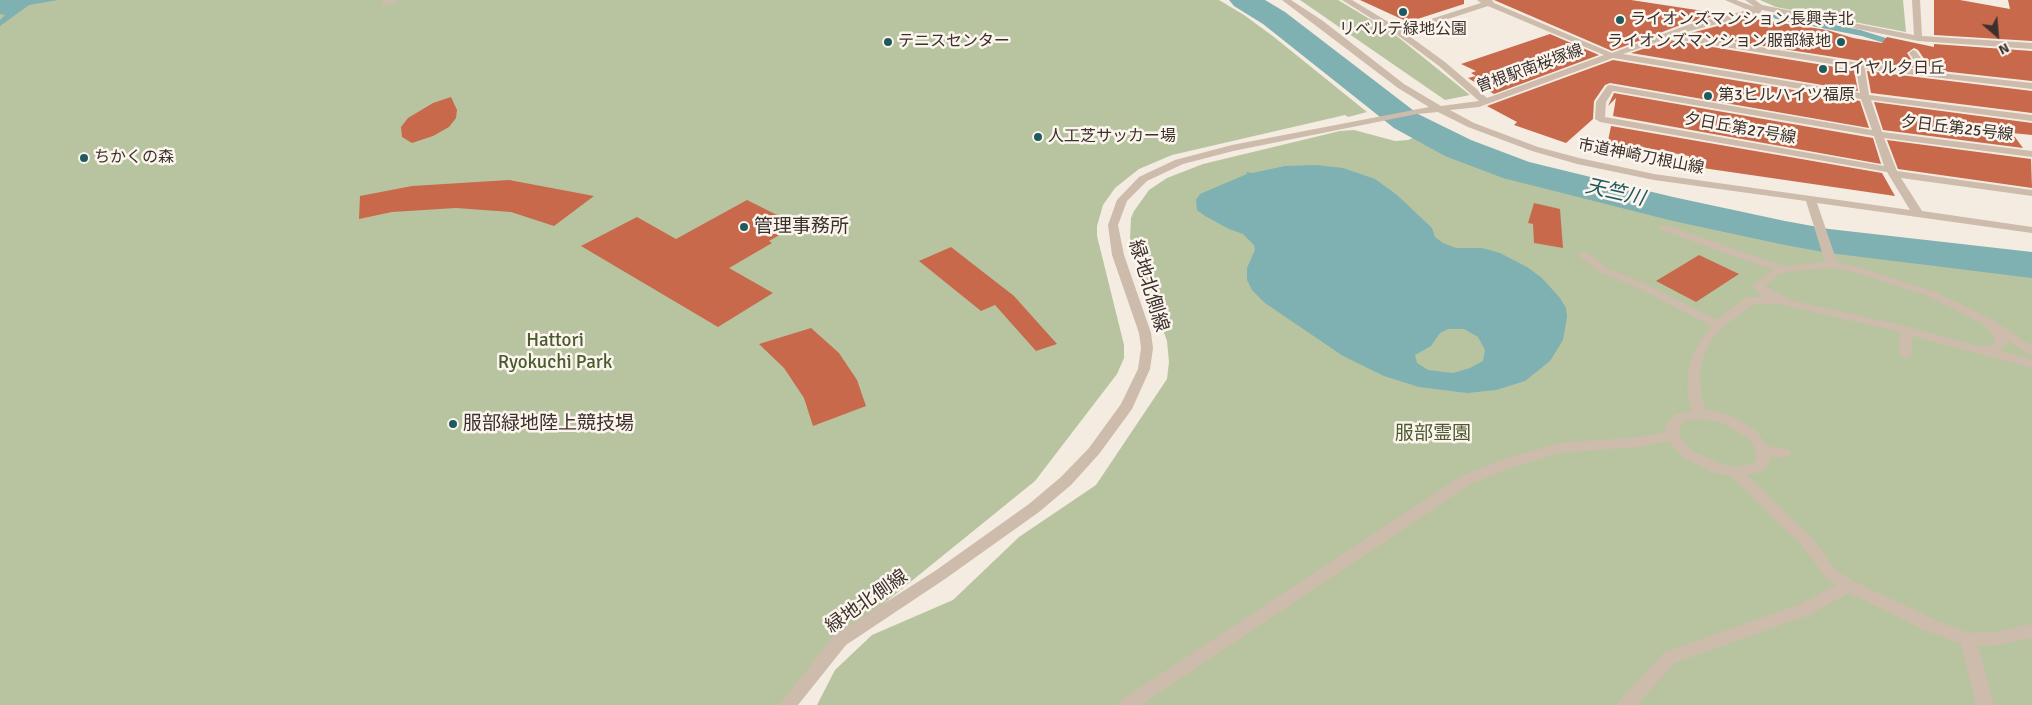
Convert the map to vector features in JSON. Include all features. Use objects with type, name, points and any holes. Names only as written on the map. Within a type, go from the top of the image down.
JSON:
[{"type":"street","points":[[385,3],[396,0]]},
{"type":"street","name":"市道神崎刀根山線","points":[[1286,0],[1320,23],[1408,91],[1438,109],[1507,139],[1577,161],[1654,177],[2032,230]]},
{"type":"street","points":[[1346,0],[1399,32],[1442,64],[1485,101]]},
{"type":"street","points":[[1729,0],[1758,9],[1918,38],[2032,46]]},
{"type":"street","points":[[1748,0],[1758,9]]},
{"type":"street","points":[[1916,0],[1918,38]]},
{"type":"street","points":[[1399,32],[1488,1],[1610,55],[1865,97],[2032,118]]},
{"type":"street","name":"曽根駅南桜塚線","points":[[1438,109],[1469,106],[1693,26],[1758,9]]},
{"type":"street","points":[[1668,35],[1860,66],[2032,86]]},
{"type":"street","points":[[1913,53],[1928,74]]},
{"type":"street","points":[[1860,66],[1865,97],[1878,134],[1893,172],[1918,214]]},
{"type":"street","name":"夕日丘第25号線","points":[[1601,102],[1610,88],[1878,134],[2032,154]]},
{"type":"street","name":"夕日丘第27号線","points":[[1601,102],[1600,119],[1893,172]]},
{"type":"street","name":"緑地北側線","points":[[788,705],[840,640],[940,575],[1034,508],[1066,480],[1094,451],[1127,406],[1144,369],[1147,348],[1145,333],[1118,255],[1113,225],[1122,200],[1133,187],[1152,174],[1193,158],[1376,119],[1438,109]]},
{"type":"street","points":[[1893,172],[2032,193]]},
{"type":"street","points":[[1811,200],[1831,260]]},
{"type":"street","points":[[1665,228],[1784,270]]},
{"type":"street","points":[[1583,254],[1605,271],[1642,286],[1718,325]]},
{"type":"street","points":[[1700,414],[1696,400],[1694,373],[1698,355],[1706,340],[1718,325],[1744,303],[1758,286],[1774,273],[1831,260],[1906,284],[1938,297],[1986,321],[2032,352]]},
{"type":"street","points":[[1758,286],[1763,292],[1786,303]]},
{"type":"street","points":[[1744,303],[1750,300],[1761,299],[1786,303],[1906,330],[2032,364]]},
{"type":"street","points":[[1978,350],[1996,349],[2002,342],[1997,331],[1986,321]]},
{"type":"street","points":[[1905,355],[1906,330]]},
{"type":"street","points":[[1690,414],[1723,418],[1752,435],[1763,450],[1764,458],[1755,468],[1735,472],[1719,469],[1704,464],[1684,451],[1673,436],[1672,428],[1675,422],[1690,414]]},
{"type":"street","points":[[1127,705],[1466,480],[1509,463],[1560,448],[1638,442],[1673,436]]},
{"type":"street","points":[[1763,450],[1784,453]]},
{"type":"street","points":[[1735,472],[1808,543],[1832,575],[1849,586],[1928,624],[1968,640],[1993,639],[2032,631]]},
{"type":"street","points":[[1626,705],[1669,658],[1803,610],[1849,586]]},
{"type":"street","points":[[1968,640],[1985,705]]},
{"type":"green space","name":"Hattori Ryokuchi Park","points":[[0,0],[1219,0],[1244,15],[1274,37],[1367,112],[1348,117],[1345,115],[1172,155],[1139,169],[1115,188],[1103,205],[1097,226],[1097,236],[1124,345],[1124,358],[1117,374],[1035,481],[856,626],[786,705],[0,705]]},
{"type":"green space","points":[[1300,0],[1338,0],[1393,33],[1470,95],[1445,100]]},
{"type":"green space","points":[[1760,0],[1903,0],[1906,32],[1776,7]]},
{"type":"green space","name":"服部霊園","points":[[1354,130],[1395,141],[1408,140],[1420,135],[1475,162],[1527,179],[1727,227],[1842,250],[2032,273],[2032,705],[817,705],[835,670],[872,635],[953,600],[1019,537],[1096,485],[1167,379],[1169,362],[1167,341],[1130,238],[1131,218],[1149,190],[1167,178],[1203,164],[1340,131]]},
{"type":"water","points":[[0,0],[58,0],[29,5],[0,26],[0,20],[5,15],[0,14]]},
{"type":"water","points":[[1316,165],[1343,168],[1375,179],[1397,195],[1432,228],[1435,237],[1443,243],[1456,248],[1482,248],[1500,253],[1527,267],[1542,278],[1560,298],[1566,308],[1567,317],[1563,340],[1550,361],[1525,381],[1496,390],[1467,393],[1419,387],[1384,376],[1343,356],[1265,303],[1252,290],[1247,280],[1247,268],[1255,250],[1254,245],[1243,234],[1229,229],[1197,210],[1196,200],[1200,194],[1247,174],[1246,172],[1252,173],[1285,166]],"holes":[[[1448,329],[1464,329],[1478,337],[1485,350],[1483,361],[1470,368],[1453,373],[1428,370],[1417,363],[1415,355],[1431,346],[1440,333]]]},
{"type":"building","points":[[1360,0],[1464,0],[1464,4],[1408,22]]},
{"type":"building","points":[[1494,0],[1631,0],[1723,14],[1686,23],[1612,51]]},
{"type":"building","points":[[1934,0],[1960,0],[2010,9],[2008,0],[2032,0],[2032,41],[1934,35]]},
{"type":"building","points":[[1748,18],[1827,30],[1853,38],[1882,43],[1887,37],[1934,47],[1934,44],[2032,51],[2032,81],[1932,70],[1918,50],[1914,48],[1907,53],[1917,68],[1687,34]]},
{"type":"building","points":[[1550,34],[1599,55],[1494,94],[1468,78],[1476,76],[1471,73],[1476,71],[1461,64]]},
{"type":"building","points":[[1669,40],[1854,70],[1858,91],[1631,53]]},
{"type":"building","points":[[1613,60],[1860,101],[1869,128],[1610,83],[1605,85],[1594,101],[1593,119],[1566,143],[1514,125],[1517,122],[1487,106]]},
{"type":"building","points":[[1867,71],[2032,91],[2032,113],[1871,93]]},
{"type":"building","points":[[1614,93],[1873,138],[1881,164],[1613,116],[1616,98],[1608,106]]},
{"type":"building","points":[[451,97],[457,110],[456,118],[449,127],[433,136],[412,143],[402,137],[401,127],[408,118],[433,103]]},
{"type":"building","points":[[1874,102],[2032,123],[2032,135],[2012,133],[2023,148],[1883,130]]},
{"type":"building","points":[[1611,126],[1882,173],[1895,196],[1689,166],[1689,156],[1640,147],[1639,159],[1613,154],[1614,147],[1607,146]]},
{"type":"building","points":[[1887,140],[2031,159],[2032,188],[1898,169]]},
{"type":"building","points":[[509,180],[594,196],[554,226],[511,212],[456,208],[392,212],[359,219],[360,196],[412,186]]},
{"type":"building","points":[[747,200],[797,225],[769,241],[772,243],[729,268],[773,293],[718,327],[581,246],[637,217],[676,239]]},
{"type":"building","points":[[1534,203],[1560,209],[1563,248],[1534,243],[1533,224],[1528,223]]},
{"type":"building","points":[[951,247],[1014,296],[1057,344],[1036,351],[995,305],[981,311],[919,261]]},
{"type":"building","points":[[1699,255],[1739,274],[1696,302],[1656,281]]},
{"type":"building","points":[[811,328],[839,353],[857,380],[866,406],[813,426],[804,398],[784,368],[759,344]]},
{"type":"waterway","name":"天竺川","points":[[1244,0],[1274,18],[1406,121],[1458,148],[1516,170],[1673,209],[1785,233],[1829,241],[2032,265]]},
{"type":"waterway","points":[[1776,16],[1861,33],[1893,43]]},
{"type":"place","name":"リベルテ緑地公園","points":[[1403,12]]},
{"type":"place","name":"ライオンズマンション長興寺北","points":[[1620,20]]},
{"type":"place","name":"テニスセンター","points":[[888,42]]},
{"type":"place","name":"ライオンズマンション服部緑地","points":[[1841,42]]},
{"type":"place","name":"ロイヤル夕日丘","points":[[1823,69]]},
{"type":"place","name":"第3ヒルハイツ福原","points":[[1708,96]]},
{"type":"place","name":"人工芝サッカー場","points":[[1038,137]]},
{"type":"place","name":"ちかくの森","points":[[84,158]]},
{"type":"place","name":"管理事務所","points":[[744,227]]},
{"type":"place","name":"服部緑地陸上競技場","points":[[453,424]]}]
